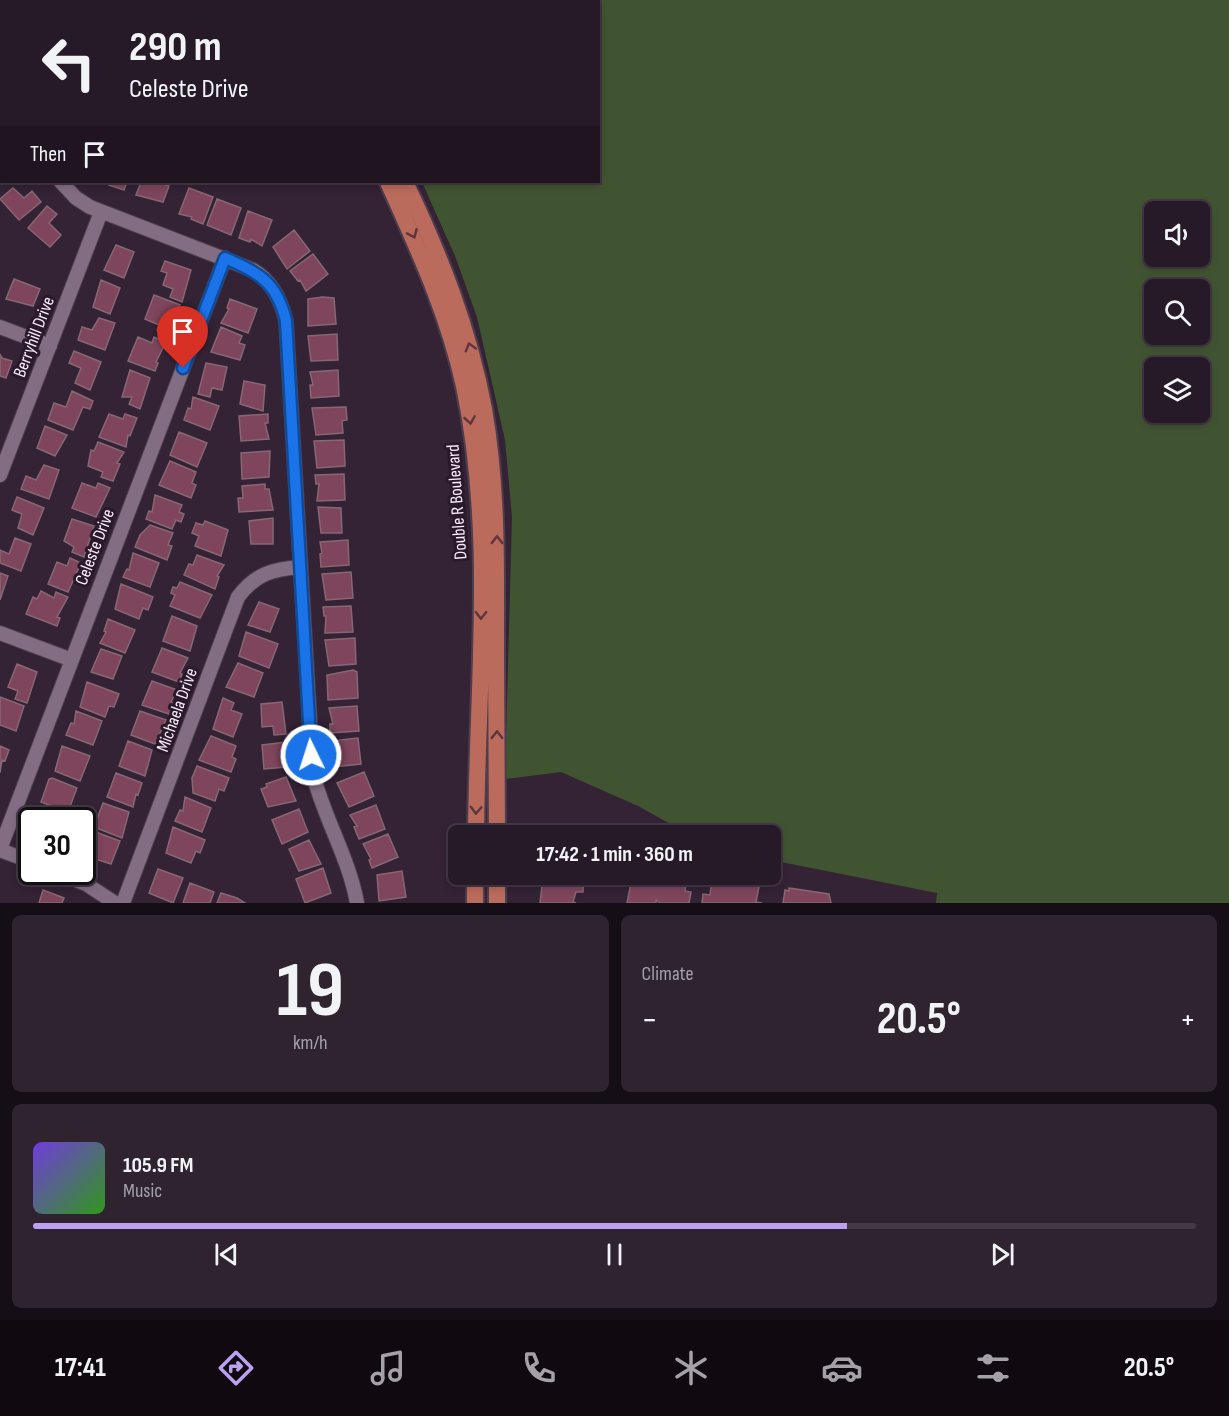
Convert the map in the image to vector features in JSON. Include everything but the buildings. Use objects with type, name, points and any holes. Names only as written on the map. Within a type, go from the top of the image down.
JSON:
[{"type":"main road","name":"Double R Boulevard","points":[[388,183],[440,301],[464,385],[474,446],[480,505],[481,578],[476,825]]},
{"type":"main road","name":"Double R Boulevard","points":[[405,183],[439,255],[460,314],[474,362],[489,439],[496,524],[497,825]]},
{"type":"main road","points":[[475,903],[476,885]]},
{"type":"main road","points":[[497,885],[497,903]]},
{"type":"street","points":[[63,183],[76,198],[101,212],[225,258],[260,274],[277,294],[283,307],[314,774],[319,795],[349,872],[357,903]]},
{"type":"street","name":"Berryhill Drive","points":[[0,475],[101,212]]},
{"type":"street","name":"Celeste Drive","points":[[0,849],[225,258]]},
{"type":"street","points":[[0,327],[50,346]]},
{"type":"street","name":"Michaela Drive","points":[[123,903],[238,597],[246,586],[267,572],[300,567]]},
{"type":"street","points":[[0,633],[72,660]]},
{"type":"street","points":[[0,849],[18,856]]},
{"type":"street","points":[[88,885],[116,903]]},
{"type":"green space","points":[[600,0],[1229,0],[1229,903],[936,903],[937,893],[781,862],[781,825],[672,825],[638,806],[561,772],[505,779],[512,517],[505,440],[477,317],[455,256],[422,183],[600,183]]},
{"type":"route","points":[[183,368],[225,258],[260,274],[277,294],[286,321],[311,755]]}]
